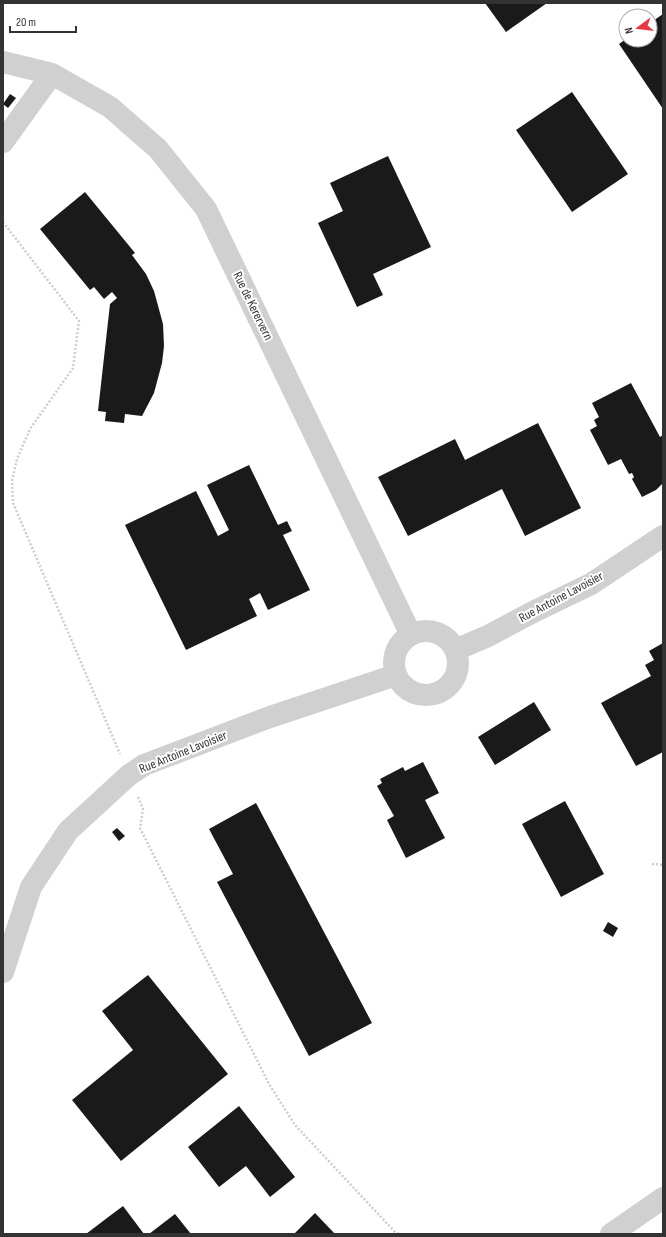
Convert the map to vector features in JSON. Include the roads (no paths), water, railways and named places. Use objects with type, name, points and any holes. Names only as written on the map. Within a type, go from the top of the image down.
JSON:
[{"type":"street","name":"Rue de Kerervern","points":[[3,62],[52,74],[110,106],[158,149],[206,209],[411,635]]},
{"type":"street","points":[[3,142],[52,74]]},
{"type":"street","name":"Rue Antoine Lavoisier","points":[[455,650],[488,636],[590,584],[663,536]]},
{"type":"street","points":[[421,631],[431,631],[441,635],[449,641],[455,650],[458,660],[454,680],[447,688],[439,693],[429,696],[418,695],[409,691],[401,684],[396,675],[394,666],[397,648],[403,640],[411,635],[421,631]]},
{"type":"street","name":"Rue Antoine Lavoisier","points":[[3,972],[31,887],[68,831],[129,775],[144,765],[270,717],[396,675]]},
{"type":"street","points":[[611,1234],[663,1198]]}]
